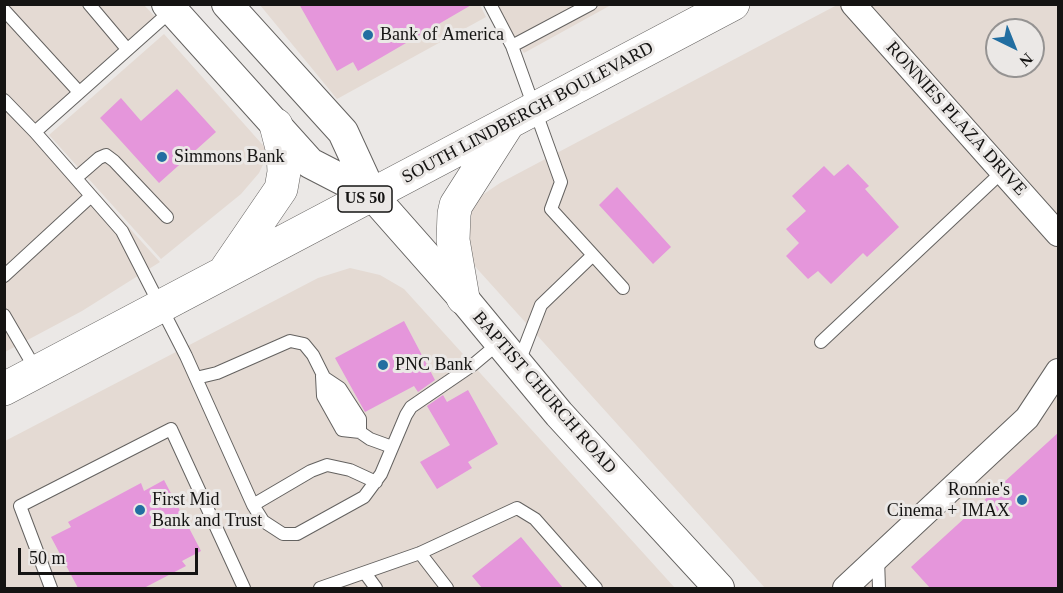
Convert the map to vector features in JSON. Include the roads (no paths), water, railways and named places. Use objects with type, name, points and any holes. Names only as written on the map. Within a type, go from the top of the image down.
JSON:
[{"type":"main road","name":"SOUTH LINDBERGH BOULEVARD","points":[[4,388],[733,4]]},
{"type":"main road","points":[[462,298],[453,240],[456,205],[508,124]]},
{"type":"main road","points":[[222,274],[281,189],[284,172],[283,152],[276,125]]},
{"type":"street","name":"BAPTIST CHURCH ROAD","points":[[227,4],[343,132],[372,195],[559,414],[719,588]]},
{"type":"street","name":"RONNIES PLAZA DRIVE","points":[[853,4],[1059,234]]},
{"type":"street","name":"BAPTIST CHURCH ROAD","points":[[170,7],[310,163],[372,195]]},
{"type":"street","points":[[845,588],[1027,418],[1059,371]]},
{"type":"lane","points":[[89,4],[127,49]]},
{"type":"lane","points":[[490,4],[512,46],[561,182],[551,209],[623,288]]},
{"type":"lane","points":[[512,46],[591,4]]},
{"type":"lane","points":[[35,132],[170,7]]},
{"type":"lane","points":[[4,10],[79,92]]},
{"type":"lane","points":[[4,100],[122,231],[196,378],[253,505],[263,521],[283,534],[297,534],[364,497],[381,474],[405,415],[411,407],[451,381],[508,354],[541,305],[593,255]]},
{"type":"lane","points":[[76,178],[99,158],[106,155],[166,217]]},
{"type":"lane","points":[[821,342],[1002,172]]},
{"type":"lane","points":[[4,276],[91,196]]},
{"type":"lane","points":[[4,315],[36,371]]},
{"type":"lane","points":[[196,378],[216,373],[290,341],[304,344],[313,355],[339,407],[360,432],[370,439],[392,447]]},
{"type":"lane","points":[[51,588],[20,506],[171,429],[244,588]]},
{"type":"lane","points":[[253,505],[311,471],[327,465],[338,466],[376,482]]},
{"type":"lane","points":[[320,588],[420,553],[517,508],[535,519],[596,588]]},
{"type":"lane","points":[[420,553],[447,588]]},
{"type":"lane","points":[[878,558],[879,588]]},
{"type":"lane","points":[[365,573],[376,588]]},
{"type":"place","name":"Bank of America","points":[[368,35]]},
{"type":"place","name":"Simmons Bank","points":[[162,157]]},
{"type":"place","name":"PNC Bank","points":[[383,365]]},
{"type":"place","name":"Ronnie's Cinema + IMAX","points":[[1022,500]]},
{"type":"place","name":"First Mid Bank and Trust","points":[[140,510]]}]
